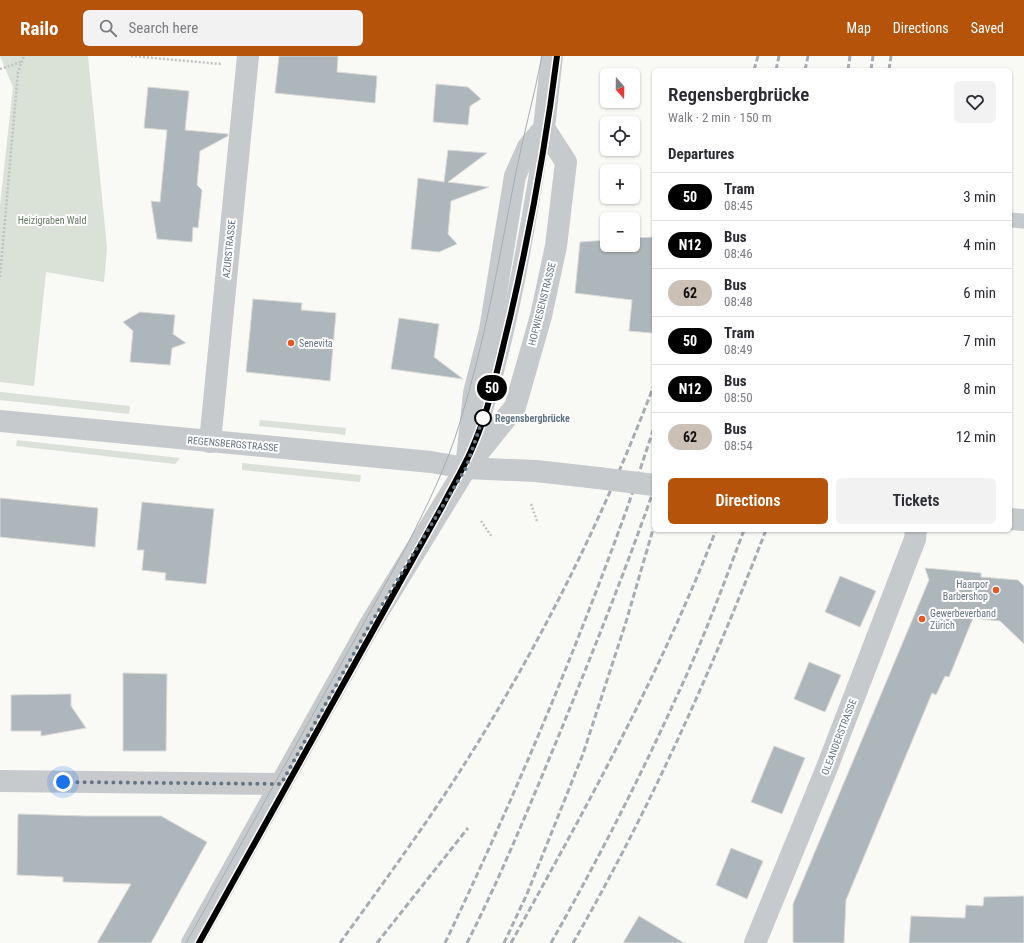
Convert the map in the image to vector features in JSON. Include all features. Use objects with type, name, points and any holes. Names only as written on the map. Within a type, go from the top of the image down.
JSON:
[{"type":"street","points":[[544,128],[552,56]]},
{"type":"street","name":"AZURSTRASSE","points":[[210,442],[248,61]]},
{"type":"street","name":"HOFWIESENSTRASSE","points":[[192,943],[368,628],[466,468],[514,407],[541,316],[556,246],[566,162],[544,128],[528,147],[515,176],[490,330],[474,393],[466,468]]},
{"type":"street","name":"REGENSBERGSTRASSE","points":[[0,421],[431,462],[466,468]]},
{"type":"street","points":[[466,468],[536,471],[652,485]]},
{"type":"street","points":[[1012,519],[1024,520]]},
{"type":"street","name":"OLEANDERSTRASSE","points":[[755,943],[826,770],[915,539],[916,532]]},
{"type":"street","points":[[0,781],[281,784]]},
{"type":"lane","points":[[1012,220],[1024,221]]},
{"type":"path","points":[[0,277],[18,72],[24,56]]},
{"type":"path","points":[[131,56],[248,61]]},
{"type":"path","points":[[0,69],[22,61]]},
{"type":"path","points":[[531,504],[537,521]]},
{"type":"path","points":[[481,521],[492,537]]},
{"type":"green space","name":"Heizigraben Wald","points":[[0,56],[88,56],[107,248],[104,282],[46,272],[34,386],[0,382],[0,205],[13,87]]},
{"type":"green space","points":[[0,392],[130,406],[129,414],[0,400]]},
{"type":"green space","points":[[260,420],[346,428],[345,435],[259,426]]},
{"type":"green space","points":[[17,440],[180,458],[175,464],[16,446]]},
{"type":"green space","points":[[242,463],[361,475],[360,482],[242,470]]},
{"type":"building","points":[[279,56],[338,56],[337,72],[377,76],[375,103],[275,93]]},
{"type":"building","points":[[436,84],[468,87],[481,99],[470,106],[468,125],[433,122]]},
{"type":"building","points":[[148,87],[189,91],[185,130],[228,134],[228,136],[200,151],[197,185],[202,190],[198,228],[193,227],[192,242],[157,239],[151,201],[160,202],[167,130],[144,128]]},
{"type":"building","points":[[448,150],[487,153],[448,182],[489,187],[451,201],[448,234],[457,244],[439,252],[411,249],[418,178],[444,182]]},
{"type":"building","points":[[652,237],[652,333],[629,331],[632,300],[575,293],[580,242],[600,241],[600,252],[640,252],[640,238]]},
{"type":"building","name":"Senevita","points":[[253,299],[302,303],[301,310],[336,313],[330,381],[246,372]]},
{"type":"building","points":[[140,312],[175,315],[173,334],[186,343],[172,348],[170,365],[130,362],[133,331],[123,322]]},
{"type":"building","points":[[399,318],[439,324],[434,357],[463,379],[391,369]]},
{"type":"building","points":[[0,498],[98,508],[95,547],[0,537]]},
{"type":"building","points":[[142,502],[214,509],[206,584],[165,580],[166,573],[142,570],[144,550],[137,550]]},
{"type":"building","points":[[925,568],[981,573],[981,577],[1018,580],[1024,586],[1024,644],[1000,621],[973,618],[949,677],[945,676],[936,695],[932,693],[846,900],[844,943],[793,943],[793,904],[929,580]]},
{"type":"building","points":[[840,576],[876,591],[860,627],[825,612]]},
{"type":"building","points":[[809,662],[841,675],[825,712],[794,699]]},
{"type":"building","points":[[123,673],[167,674],[166,751],[123,751]]},
{"type":"building","points":[[71,694],[71,706],[86,728],[41,736],[41,731],[11,731],[11,695]]},
{"type":"building","points":[[774,746],[805,758],[782,814],[751,802]]},
{"type":"building","points":[[18,814],[161,816],[207,842],[151,943],[97,943],[131,884],[63,882],[63,877],[17,875]]},
{"type":"building","points":[[731,848],[763,861],[747,899],[716,885]]},
{"type":"building","points":[[1024,896],[1024,943],[909,943],[911,916],[965,918],[966,905],[983,906],[984,897]]},
{"type":"building","points":[[639,916],[684,943],[623,943]]},
{"type":"tram line","points":[[186,943],[405,549],[449,455],[477,362],[518,162],[542,56]]},
{"type":"tram line","points":[[199,943],[450,492],[478,435],[498,368],[524,253],[543,155],[557,56]]},
{"type":"tram line","name":"50","points":[[199,943],[443,505],[471,451],[498,369],[516,293],[538,179],[557,56]]},
{"type":"railway","points":[[755,68],[758,56]]},
{"type":"railway","points":[[776,68],[779,56]]},
{"type":"railway","points":[[805,68],[808,56]]},
{"type":"railway","points":[[848,68],[850,56]]},
{"type":"railway","points":[[871,68],[873,56]]},
{"type":"railway","points":[[889,68],[891,56]]},
{"type":"railway","points":[[340,943],[439,803],[483,735],[511,687],[564,589],[588,539],[612,488],[652,390]]},
{"type":"railway","points":[[445,943],[494,837],[540,731],[584,623],[625,514],[652,434]]},
{"type":"railway","points":[[467,943],[480,918],[559,735],[620,582],[652,495]]},
{"type":"railway","points":[[504,943],[527,894],[583,754],[626,622],[652,532]]},
{"type":"railway","points":[[511,943],[621,740],[671,636],[715,532]]},
{"type":"railway","points":[[551,943],[616,822],[662,729],[686,677],[743,532]]},
{"type":"railway","points":[[573,943],[601,893],[653,792],[701,688],[765,532]]},
{"type":"railway","points":[[377,943],[468,828]]},
{"type":"place","name":"Senevita","points":[[291,343]]},
{"type":"place","name":"Regensbergbrücke","points":[[483,418]]},
{"type":"place","name":"Haarpor Barbershop","points":[[996,590]]},
{"type":"place","name":"Gewerbeverband Zürich","points":[[922,619]]},
{"type":"route","points":[[63,782],[281,784],[335,690],[368,628],[466,468],[485,412],[483,418]]}]
